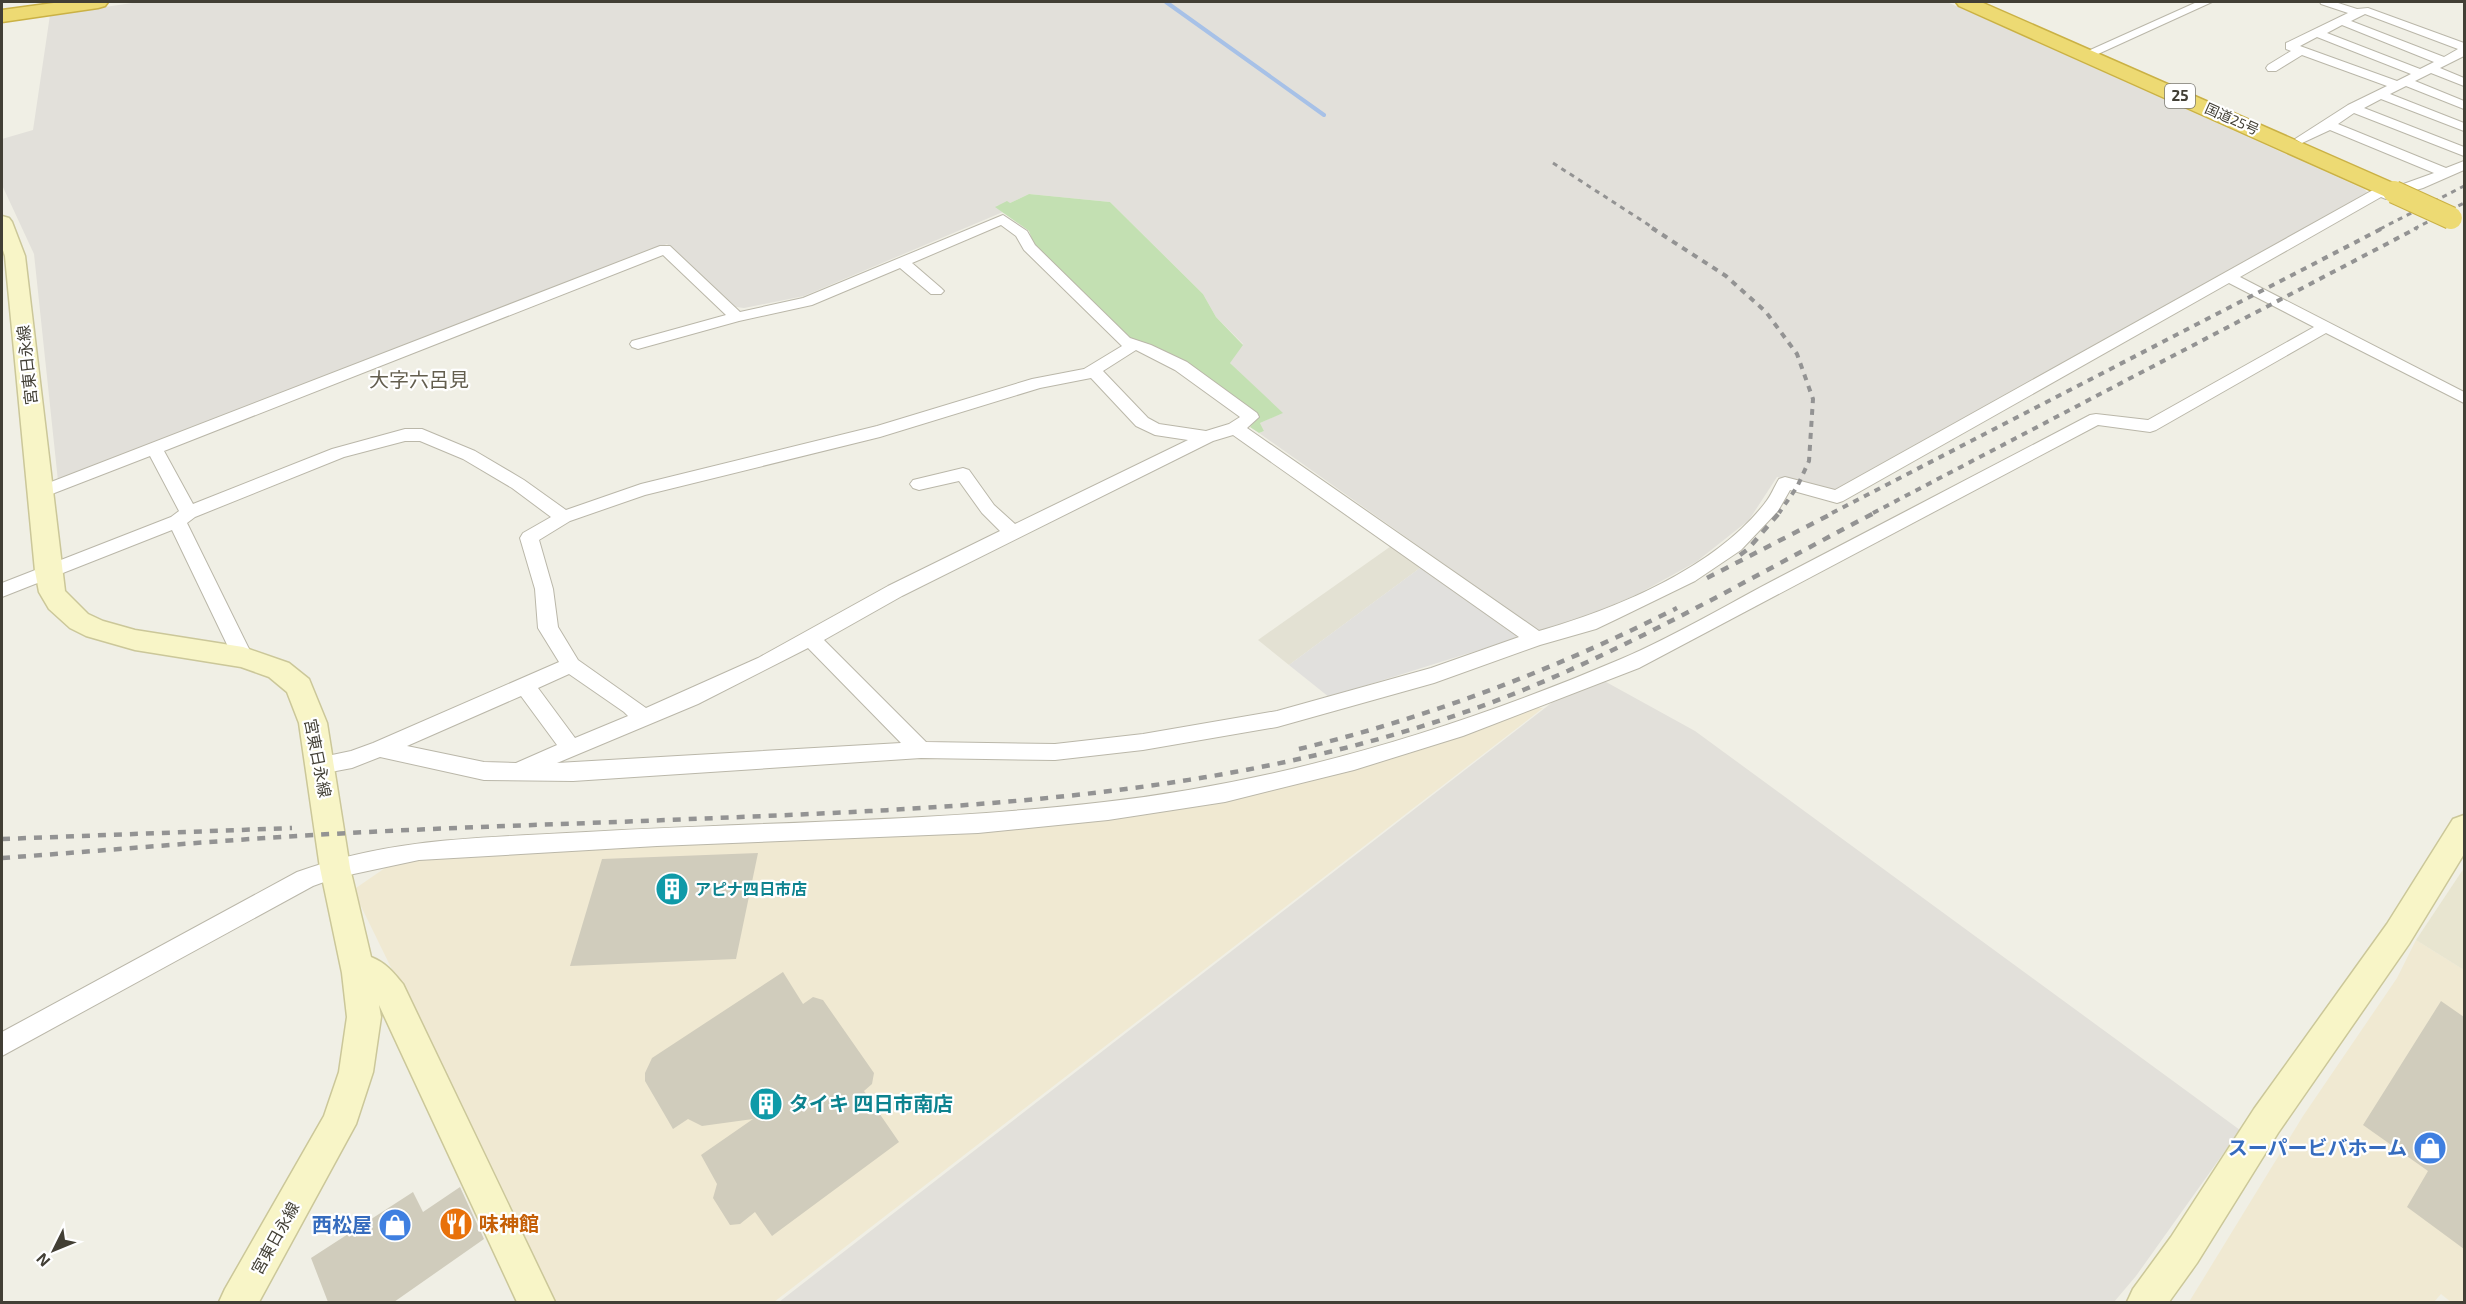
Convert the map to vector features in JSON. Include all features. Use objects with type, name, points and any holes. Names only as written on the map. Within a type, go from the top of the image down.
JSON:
[{"type":"highway","points":[[2,9],[55,2]]},
{"type":"highway","points":[[2,16],[98,2]]},
{"type":"highway","name":"国道25号","points":[[1966,2],[2391,191],[2460,218]]},
{"type":"highway","name":"国道25号","points":[[1981,2],[2094,51],[2391,191]]},
{"type":"main road","name":"宮東日永線","points":[[2,222],[15,256],[48,571],[52,591],[58,602],[79,621],[95,629],[135,640],[243,657],[279,670],[299,687],[313,723],[334,868],[358,974],[364,1017],[356,1072],[339,1124],[238,1302]]},
{"type":"main road","points":[[2146,1302],[2184,1250],[2286,1093],[2398,934],[2464,828]]},
{"type":"main road","points":[[358,974],[370,972],[380,980],[391,995],[536,1302]]},
{"type":"street","points":[[2094,51],[2206,2]]},
{"type":"street","points":[[2325,2],[2358,13]]},
{"type":"street","points":[[2464,49],[2364,10],[2290,46],[2464,105]]},
{"type":"street","points":[[2341,21],[2444,61]]},
{"type":"street","points":[[2316,33],[2425,71],[2464,82]]},
{"type":"street","points":[[2302,139],[2329,125],[2353,108],[2464,49]]},
{"type":"street","points":[[2272,68],[2301,50]]},
{"type":"street","points":[[2379,94],[2464,127]]},
{"type":"street","points":[[2353,108],[2464,152]]},
{"type":"street","points":[[2329,125],[2446,173]]},
{"type":"street","points":[[2391,191],[2388,195],[2464,165]]},
{"type":"street","points":[[380,749],[433,759],[457,767],[516,772],[573,772],[921,750],[1055,752],[1206,732],[1277,719],[1376,693],[1536,639],[1589,624],[1709,564],[1745,535],[1765,515],[1785,483],[1837,497],[2391,191]]},
{"type":"street","points":[[516,772],[691,698],[811,639],[894,591],[1207,437],[1235,428],[1251,417],[1181,366],[1145,348],[1124,341],[1029,247],[1022,234],[1003,219],[807,302],[737,317],[638,344]]},
{"type":"street","points":[[39,493],[665,249],[737,317]]},
{"type":"street","points":[[903,262],[936,291]]},
{"type":"street","points":[[2230,278],[2464,398]]},
{"type":"street","points":[[2,1045],[295,885],[334,868],[419,851],[657,837],[978,824],[1108,811],[1225,794],[1354,761],[1456,730],[1632,663],[2096,420],[2150,426],[2324,328]]},
{"type":"street","points":[[643,718],[631,706],[571,665],[548,628],[544,589],[529,538],[564,518],[641,490],[870,434],[1038,383],[1094,371],[1134,345]]},
{"type":"street","points":[[1094,371],[1142,422],[1155,429],[1207,437]]},
{"type":"street","points":[[1235,428],[1536,639]]},
{"type":"street","points":[[2,590],[338,453],[405,435],[422,435],[469,455],[518,484],[564,518]]},
{"type":"street","points":[[154,448],[243,657]]},
{"type":"street","points":[[919,484],[963,474],[988,508],[1012,533]]},
{"type":"street","points":[[811,639],[921,750]]},
{"type":"street","points":[[320,765],[380,749],[571,665]]},
{"type":"street","points":[[524,685],[572,749]]},
{"type":"shaded area","points":[[139,2],[1947,2],[2364,189],[2368,193],[1837,492],[1777,477],[1749,520],[1696,562],[1638,594],[1561,627],[1540,632],[1259,433],[1264,431],[1260,423],[1282,413],[1229,362],[1243,344],[1216,317],[1203,294],[1110,202],[1029,194],[1010,203],[996,206],[1003,212],[804,296],[744,308],[736,307],[667,244],[58,481],[34,254],[2,185],[2,139],[33,130],[50,15]]},
{"type":"shaded area","points":[[1394,544],[1424,565],[1289,665],[1258,640]]},
{"type":"shaded area","points":[[1424,565],[1521,634],[1514,639],[1329,697],[1289,665]]},
{"type":"shaded area","points":[[1597,677],[1695,731],[2240,1130],[2136,1276],[2114,1302],[779,1302],[1572,687]]},
{"type":"shaded area","points":[[1531,708],[1543,708],[774,1302],[555,1302],[353,890],[385,868],[430,856],[1117,816]]},
{"type":"shaded area","points":[[2464,868],[2464,970],[2416,940]]},
{"type":"shaded area","points":[[2416,940],[2464,970],[2464,1302],[2451,1302],[2441,1294],[2434,1302],[2189,1302],[2303,1116],[2397,978]]},
{"type":"green space","points":[[1029,194],[1110,202],[1203,294],[1216,317],[1243,345],[1230,363],[1283,413],[1260,423],[1264,431],[1259,433],[1250,427],[1256,419],[1128,337],[1034,245],[1029,231],[995,207]]},
{"type":"building","name":"アピナ四日市店","points":[[758,853],[736,959],[570,966],[602,859]]},
{"type":"building","name":"タイキ 四日市南店","points":[[783,972],[803,1004],[813,997],[823,1000],[874,1073],[872,1084],[864,1091],[899,1142],[772,1236],[755,1212],[740,1224],[730,1225],[713,1198],[717,1184],[701,1155],[753,1119],[702,1126],[688,1119],[673,1129],[645,1081],[645,1073],[652,1058]]},
{"type":"building","name":"スーパービバホーム","points":[[2441,1001],[2464,1017],[2464,1249],[2407,1207],[2428,1171],[2363,1125]]},
{"type":"building","name":"西松屋","points":[[460,1187],[484,1239],[394,1302],[328,1302],[311,1258],[413,1192],[423,1212]]},
{"type":"waterway","points":[[1166,2],[1324,115]]},
{"type":"railway","points":[[1553,163],[1655,229]]},
{"type":"railway","points":[[2380,229],[2464,186]]},
{"type":"railway","points":[[2414,229],[2464,203]]},
{"type":"railway","points":[[1652,228],[1726,276],[1766,312],[1797,354],[1813,399],[1809,461],[1797,487],[1779,513]]},
{"type":"railway","points":[[1832,513],[2383,228]]},
{"type":"railway","points":[[1873,513],[2417,228]]},
{"type":"railway","points":[[1740,555],[1780,512]]},
{"type":"railway","points":[[1707,578],[1835,512]]},
{"type":"railway","points":[[2,858],[331,834],[940,807],[1039,799],[1236,772],[1333,751],[1429,724],[1545,681],[1712,600],[1876,512]]},
{"type":"railway","points":[[1299,749],[1397,722],[1492,689],[1585,651],[1677,608]]},
{"type":"railway","points":[[2,839],[292,828]]},
{"type":"place","name":"アピナ四日市店","points":[[672,889]]},
{"type":"place","name":"タイキ 四日市南店","points":[[766,1104]]},
{"type":"place","name":"スーパービバホーム","points":[[2430,1148]]},
{"type":"place","name":"味神館","points":[[456,1224]]},
{"type":"place","name":"西松屋","points":[[395,1225]]},
{"type":"district","name":"大字六呂見","points":[[419,380]]}]
